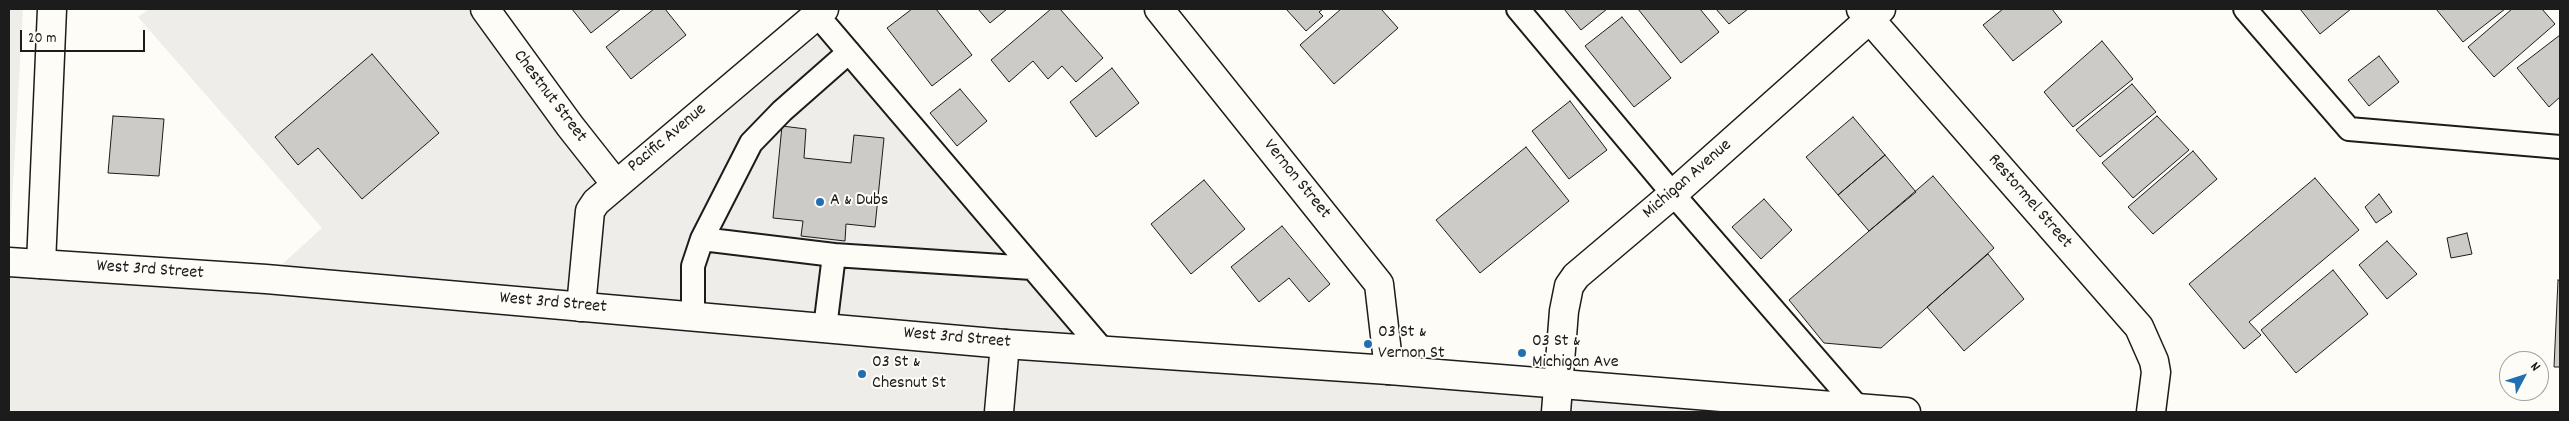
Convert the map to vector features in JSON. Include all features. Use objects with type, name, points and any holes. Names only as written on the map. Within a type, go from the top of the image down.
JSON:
[{"type":"street","points":[[41,264],[52,9]]},
{"type":"street","name":"Chestnut Street","points":[[485,9],[570,126],[615,183]]},
{"type":"street","name":"Vernon Street","points":[[1159,9],[1379,284],[1390,370]]},
{"type":"street","name":"Pacific Avenue","points":[[581,307],[590,211],[596,202],[615,183],[818,11]]},
{"type":"street","name":"Michigan Avenue","points":[[1558,383],[1564,311],[1570,286],[1576,276],[1673,194],[1870,12]]},
{"type":"street","name":"Restormel Street","points":[[1870,12],[2139,327],[2150,346],[2155,366],[2152,412]]},
{"type":"street","name":"West 3rd Street","points":[[9,262],[266,279],[1005,344],[1102,349],[1390,370],[1558,383],[1861,411],[1906,412]]},
{"type":"street","points":[[999,412],[1005,344]]},
{"type":"street","points":[[1556,412],[1558,383]]},
{"type":"lane","points":[[1518,9],[1673,194],[1861,411]]},
{"type":"lane","points":[[2245,9],[2349,129],[2560,147]]},
{"type":"lane","points":[[818,11],[849,52],[1102,349]]},
{"type":"lane","points":[[693,317],[693,266],[702,239],[751,143],[782,110],[849,52]]},
{"type":"lane","points":[[702,239],[834,255],[1032,268]]},
{"type":"lane","points":[[825,328],[834,255]]},
{"type":"shaded area","points":[[9,9],[23,9],[9,255]]},
{"type":"shaded area","points":[[149,9],[485,9],[615,183],[817,14],[1100,347],[1906,412],[9,412],[9,262],[266,279],[322,228],[138,17]]},
{"type":"building","points":[[572,9],[621,9],[591,33]]},
{"type":"building","points":[[654,9],[665,9],[686,35],[631,79],[606,47]]},
{"type":"building","points":[[912,9],[936,9],[972,55],[932,86],[887,28]]},
{"type":"building","points":[[978,9],[1007,9],[990,23]]},
{"type":"building","points":[[1051,9],[1060,9],[1103,58],[1076,82],[1062,66],[1048,79],[1033,61],[1009,82],[991,60]]},
{"type":"building","points":[[1286,9],[1323,9],[1319,12],[1323,16],[1306,31]]},
{"type":"building","points":[[1341,9],[1381,9],[1398,28],[1334,84],[1300,45]]},
{"type":"building","points":[[1564,9],[1607,9],[1581,30]]},
{"type":"building","points":[[1638,9],[1700,9],[1719,32],[1681,63]]},
{"type":"building","points":[[1716,9],[1748,9],[1729,24]]},
{"type":"building","points":[[2003,9],[2052,9],[2062,22],[2013,61],[1983,25]]},
{"type":"building","points":[[2300,9],[2351,9],[2320,34]]},
{"type":"building","points":[[2436,9],[2505,9],[2463,42]]},
{"type":"building","points":[[2512,9],[2542,9],[2555,24],[2494,77],[2468,47]]},
{"type":"building","points":[[1622,17],[1671,78],[1634,107],[1585,46]]},
{"type":"building","points":[[2560,35],[2560,97],[2549,107],[2517,68]]},
{"type":"building","points":[[2102,41],[2133,79],[2073,127],[2044,92]]},
{"type":"building","points":[[372,54],[439,133],[362,199],[318,148],[298,165],[275,137]]},
{"type":"building","points":[[2379,56],[2399,82],[2369,106],[2348,80]]},
{"type":"building","points":[[1112,68],[1139,103],[1096,137],[1070,102]]},
{"type":"building","points":[[2132,84],[2156,112],[2100,157],[2076,130]]},
{"type":"building","points":[[960,89],[987,121],[957,146],[930,113]]},
{"type":"building","points":[[1570,101],[1607,150],[1569,179],[1532,131]]},
{"type":"building","points":[[113,116],[164,119],[159,176],[108,173]]},
{"type":"building","points":[[2157,116],[2189,150],[2133,198],[2102,163]]},
{"type":"building","points":[[1853,117],[1885,155],[1838,195],[1806,157]]},
{"type":"building","points":[[782,126],[806,129],[804,158],[851,163],[854,135],[884,138],[875,227],[846,224],[845,241],[801,236],[803,221],[773,218]]},
{"type":"building","points":[[1526,147],[1569,201],[1480,273],[1436,220]]},
{"type":"building","points":[[2193,151],[2217,179],[2153,234],[2128,207]]},
{"type":"building","points":[[1885,155],[1916,192],[1869,231],[1838,195]]},
{"type":"building","points":[[1933,176],[1994,248],[1881,348],[1824,343],[1789,300]]},
{"type":"building","points":[[2315,178],[2359,230],[2249,322],[2261,335],[2244,349],[2189,284]]},
{"type":"building","points":[[1204,180],[1245,229],[1191,274],[1151,224]]},
{"type":"building","points":[[2379,194],[2392,212],[2376,223],[2365,207]]},
{"type":"building","points":[[1764,199],[1792,230],[1761,259],[1732,227]]},
{"type":"building","points":[[1282,226],[1330,284],[1309,302],[1289,278],[1259,302],[1231,267]]},
{"type":"building","points":[[2467,233],[2472,254],[2451,258],[2447,238]]},
{"type":"building","points":[[2387,241],[2417,274],[2387,299],[2359,265]]},
{"type":"building","points":[[1988,254],[2024,299],[1964,351],[1927,307]]},
{"type":"building","points":[[2333,270],[2368,314],[2296,373],[2261,330]]},
{"type":"building","points":[[2558,280],[2560,281],[2560,367],[2554,367]]},
{"type":"place","name":"A & Dubs","points":[[820,202]]},
{"type":"place","name":"03 St & Vernon St","points":[[1368,344]]},
{"type":"place","name":"03 St & Michigan Ave","points":[[1522,353]]},
{"type":"place","name":"03 St & Chesnut St","points":[[862,374]]}]
